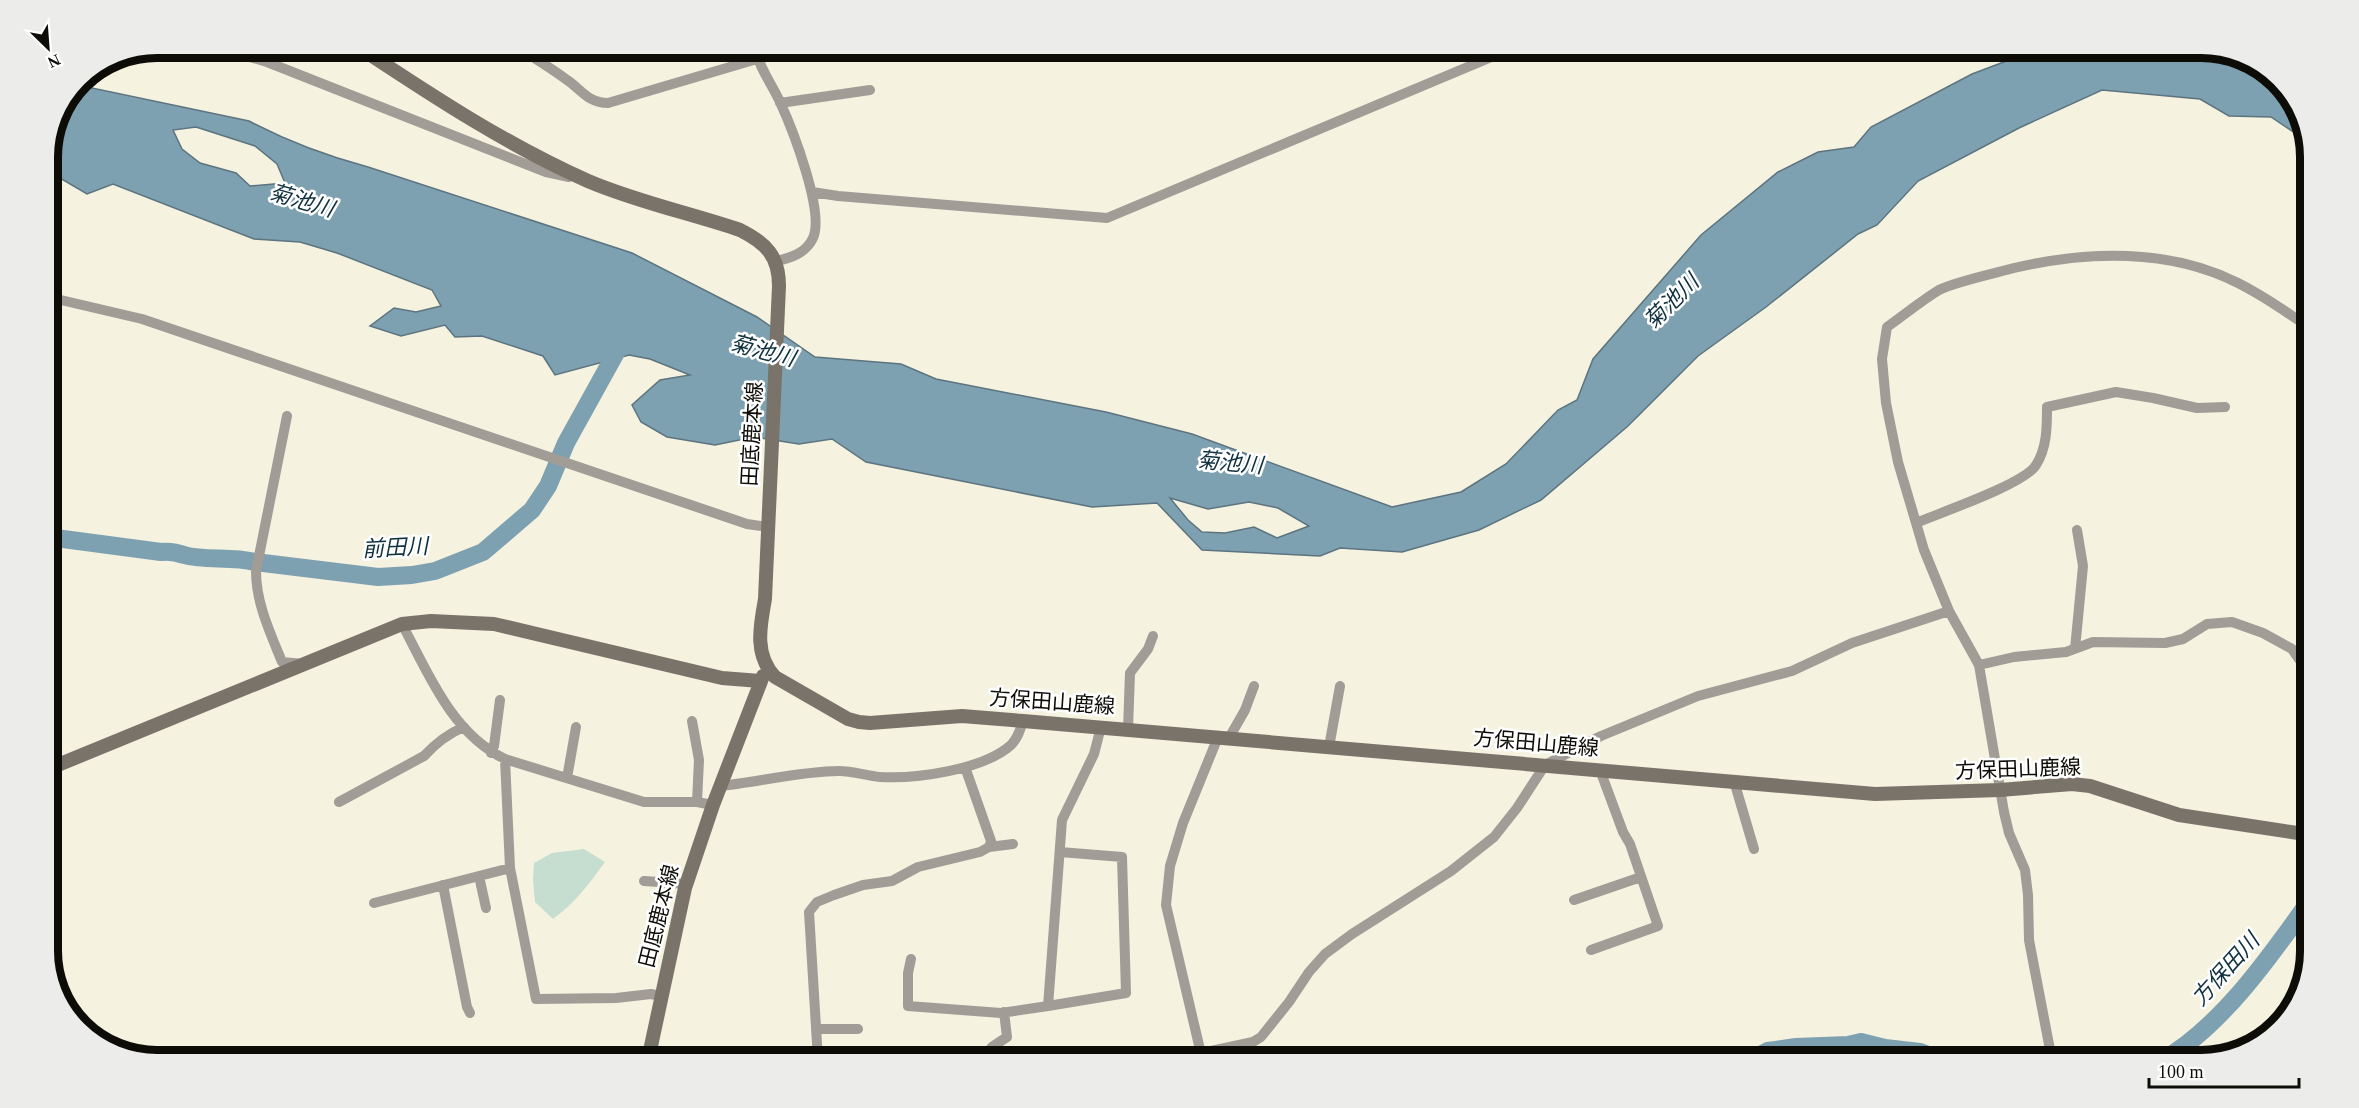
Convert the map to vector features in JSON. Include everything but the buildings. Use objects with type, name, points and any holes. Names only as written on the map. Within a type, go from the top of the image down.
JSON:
[{"type":"main road","points":[[375,58],[455,110],[590,182],[740,230],[766,248],[776,261]]},
{"type":"main road","name":"田底鹿本線","points":[[650,1049],[687,884],[760,681],[767,669],[760,640],[765,599],[779,286],[776,261]]},
{"type":"main road","points":[[59,764],[402,624],[431,621],[494,624],[722,678],[760,681]]},
{"type":"main road","name":"方保田山鹿線","points":[[767,669],[792,688],[848,719],[859,722],[962,716],[1875,794],[2000,790],[2057,784],[2090,786],[2179,815],[2300,833]]},
{"type":"street","points":[[254,58],[546,172],[590,182]]},
{"type":"street","points":[[534,58],[597,103],[608,103],[741,58]]},
{"type":"street","points":[[758,58],[780,103],[812,192],[817,222],[813,239],[796,256],[776,261]]},
{"type":"street","points":[[812,192],[1107,219],[1489,58]]},
{"type":"street","points":[[780,103],[870,90]]},
{"type":"street","points":[[2050,1049],[2029,940],[2025,870],[2009,833],[1978,665],[1949,611],[1924,550],[1898,462],[1886,403],[1882,359],[1887,327],[1941,289],[2006,270],[2070,258],[2121,255],[2160,259],[2197,267],[2236,282],[2273,302],[2300,321]]},
{"type":"street","points":[[59,300],[142,319],[747,524],[768,526]]},
{"type":"street","points":[[1916,523],[2010,484],[2036,467],[2047,436],[2047,407],[2116,392],[2197,408],[2225,407]]},
{"type":"street","points":[[286,416],[256,571],[256,586],[264,617],[282,662],[304,664]]},
{"type":"street","points":[[2075,649],[2083,566],[2078,530]]},
{"type":"street","points":[[1220,1049],[1253,1042],[1261,1037],[1325,954],[1352,933],[1451,871],[1494,837],[1517,808],[1545,765],[1601,736],[1698,696],[1791,671],[1852,643],[1949,611]]},
{"type":"street","points":[[1978,665],[2014,657],[2066,652],[2093,642],[2165,643],[2183,639],[2206,624],[2232,622],[2263,633],[2292,649],[2300,660]]},
{"type":"street","points":[[402,624],[426,674],[471,737],[491,753],[644,802],[697,802],[714,805]]},
{"type":"street","points":[[1128,729],[1130,673],[1148,649],[1153,636]]},
{"type":"street","points":[[1200,1049],[1166,905],[1170,866],[1183,823],[1223,738],[1245,710],[1254,686]]},
{"type":"street","points":[[1329,747],[1340,686]]},
{"type":"street","points":[[491,753],[500,700]]},
{"type":"street","points":[[692,721],[699,760],[697,802]]},
{"type":"street","points":[[721,786],[840,771],[880,777],[909,777],[965,767],[997,755],[1012,744],[1019,734],[1023,721]]},
{"type":"street","points":[[339,802],[424,756],[450,733],[464,727]]},
{"type":"street","points":[[567,778],[576,727]]},
{"type":"street","points":[[1048,1006],[1062,820],[1094,754],[1101,727]]},
{"type":"street","points":[[505,759],[510,868],[536,999],[616,998],[651,994],[661,996]]},
{"type":"street","points":[[965,767],[991,841],[989,848]]},
{"type":"street","points":[[1591,950],[1658,926],[1600,770]]},
{"type":"street","points":[[1734,781],[1754,849]]},
{"type":"street","points":[[818,1049],[809,923],[809,912],[817,902],[863,885],[892,881],[918,867],[1013,844]]},
{"type":"street","points":[[911,959],[908,973],[908,1006],[1004,1012],[1126,993],[1122,856],[1060,852]]},
{"type":"street","points":[[375,903],[510,868]]},
{"type":"street","points":[[479,876],[486,908]]},
{"type":"street","points":[[1574,900],[1641,877]]},
{"type":"street","points":[[644,881],[687,884]]},
{"type":"street","points":[[443,885],[466,1007],[470,1013]]},
{"type":"street","points":[[990,1049],[1007,1036],[1004,1012]]},
{"type":"street","points":[[817,1029],[858,1029]]},
{"type":"green space","points":[[584,849],[605,862],[575,900],[553,919],[535,902],[534,863],[552,853]]},
{"type":"water","name":"菊池川","points":[[2014,58],[2201,58],[2221,60],[2239,66],[2262,79],[2280,97],[2298,135],[2271,117],[2229,116],[2200,99],[2102,90],[2019,128],[1918,181],[1877,225],[1858,234],[1766,307],[1698,356],[1628,426],[1541,500],[1479,530],[1402,552],[1340,548],[1320,556],[1202,550],[1157,503],[1092,507],[866,462],[832,439],[799,444],[754,437],[715,445],[667,437],[641,422],[632,405],[660,380],[690,375],[650,359],[629,355],[555,375],[543,356],[482,336],[455,337],[445,325],[401,336],[370,326],[394,308],[416,312],[441,306],[432,290],[337,253],[300,242],[254,239],[113,184],[87,194],[59,177],[60,138],[75,103],[89,87],[249,121],[322,153],[632,253],[757,317],[815,357],[901,364],[936,379],[1106,412],[1192,434],[1392,507],[1461,492],[1506,464],[1558,410],[1577,400],[1593,359],[1701,235],[1778,172],[1818,152],[1854,147],[1871,127],[1972,74]],"holes":[[[196,127],[255,146],[277,164],[285,183],[250,186],[236,173],[200,163],[182,149],[173,130]],[[1170,498],[1208,509],[1249,502],[1278,508],[1309,526],[1277,538],[1254,527],[1225,533],[1202,532],[1188,520]]]},
{"type":"waterway","name":"前田川","points":[[59,538],[173,552],[192,557],[237,559],[378,577],[435,571],[483,552],[532,510],[548,486],[566,443],[623,340]]},
{"type":"waterway","name":"方保田川","points":[[2180,1049],[2225,1009],[2263,965],[2300,915]]},
{"type":"waterway","name":"方保田川","points":[[1782,1049],[1848,1045],[1861,1042],[1894,1049]]}]
